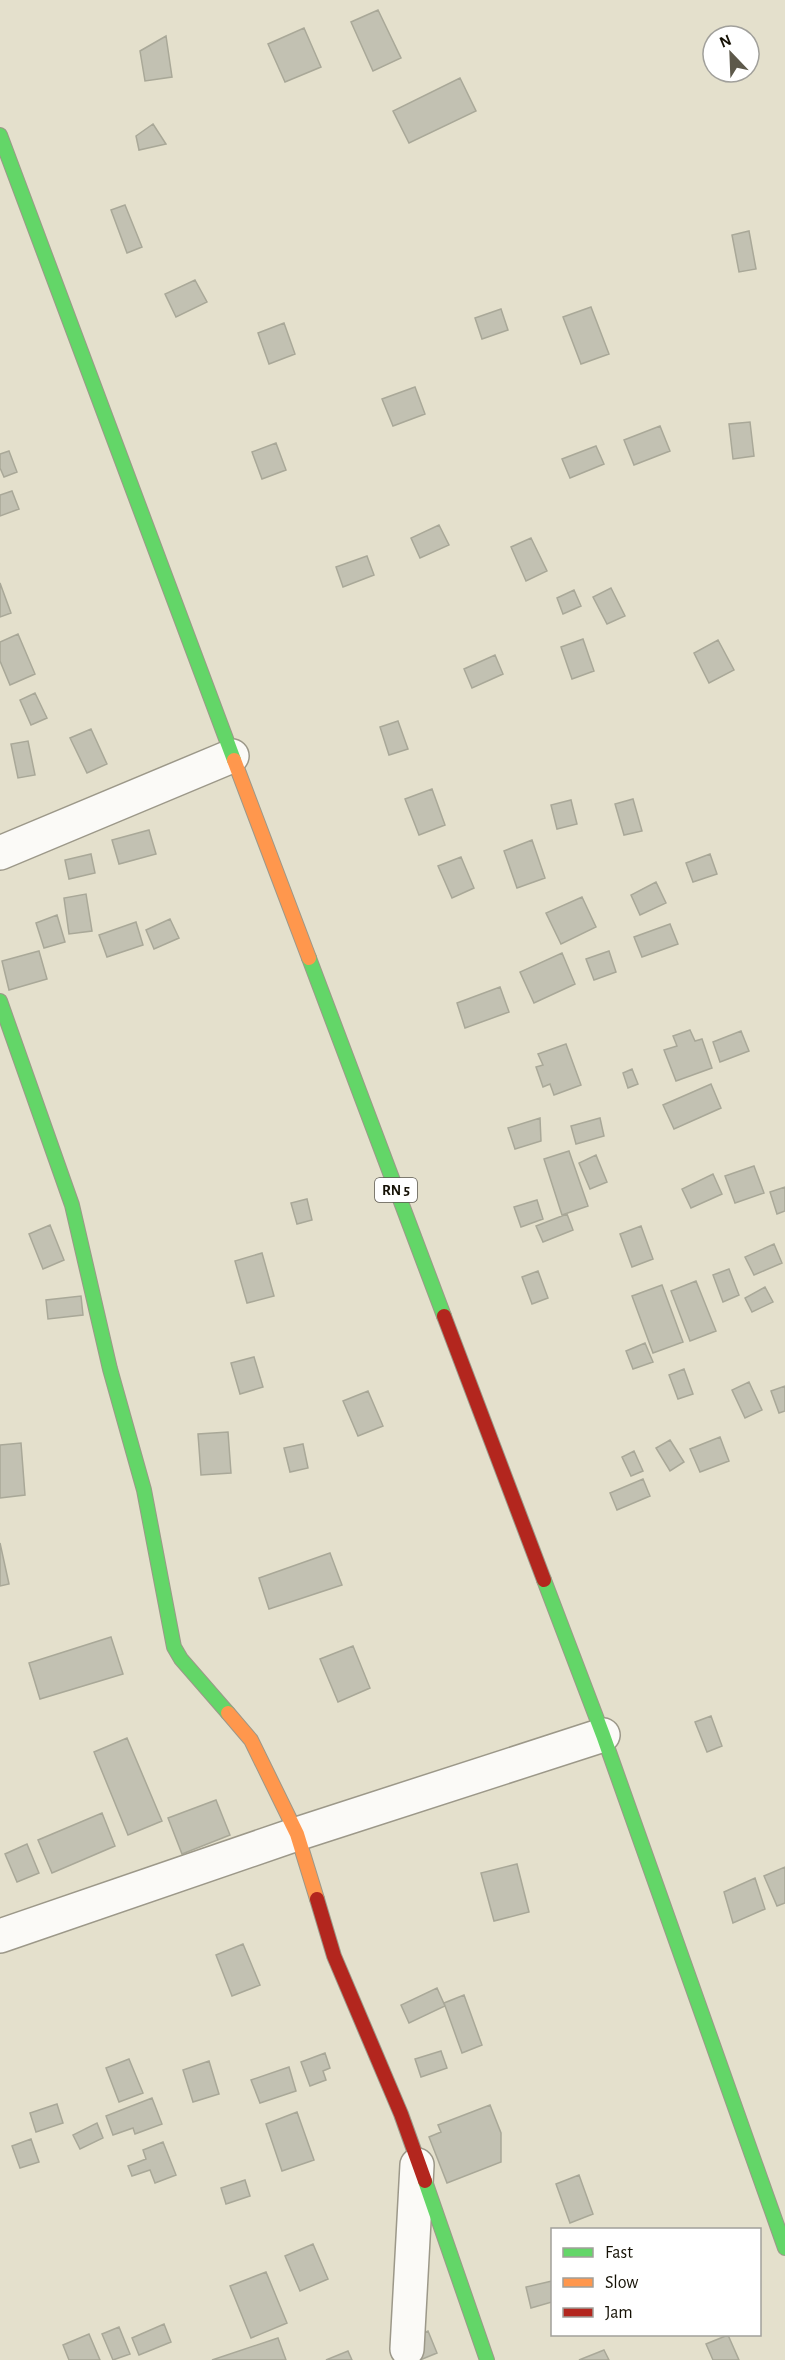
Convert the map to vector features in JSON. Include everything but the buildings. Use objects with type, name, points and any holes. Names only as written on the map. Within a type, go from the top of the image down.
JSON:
[{"type":"main road","name":"RN 5","points":[[0,135],[232,756],[603,1734],[785,2248]]},
{"type":"main road","points":[[0,1001],[72,1205],[110,1369],[144,1490],[174,1647],[188,1667],[251,1740],[297,1834],[334,1956],[401,2115],[487,2360]]},
{"type":"street","points":[[0,853],[232,756]]},
{"type":"street","points":[[0,1936],[297,1834],[603,1734]]},
{"type":"street","points":[[407,2349],[417,2165]]},
{"type":"traffic: fast","points":[[0,135],[234,760]]},
{"type":"traffic: fast","points":[[309,958],[444,1316]]},
{"type":"traffic: fast","points":[[0,1001],[72,1205],[110,1369],[144,1490],[174,1647],[181,1659],[228,1713]]},
{"type":"traffic: fast","points":[[544,1580],[603,1735],[785,2248]]},
{"type":"traffic: fast","points":[[425,2181],[487,2360]]},
{"type":"traffic: slow","points":[[234,760],[309,958]]},
{"type":"traffic: slow","points":[[228,1713],[251,1740],[297,1834],[317,1899]]},
{"type":"traffic: jam","points":[[444,1316],[544,1580]]},
{"type":"traffic: jam","points":[[317,1899],[334,1956],[401,2114],[425,2181]]}]
